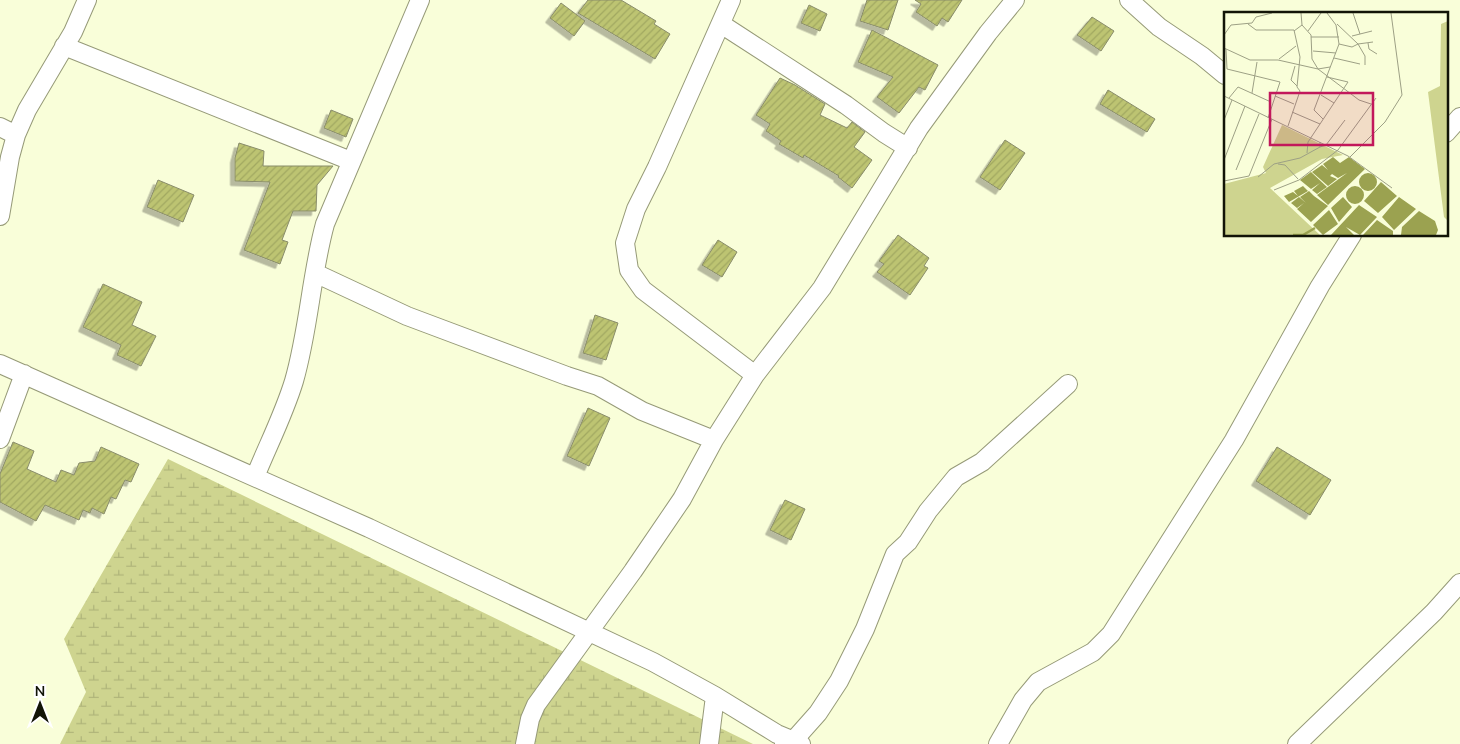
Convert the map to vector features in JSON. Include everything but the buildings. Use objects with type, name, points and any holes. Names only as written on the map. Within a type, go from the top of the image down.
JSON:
[{"type":"street","points":[[0,216],[10,157],[16,135],[27,110],[73,32],[88,0]]},
{"type":"street","points":[[255,476],[294,381],[310,308],[318,248],[325,224],[420,0]]},
{"type":"street","points":[[731,0],[657,167],[636,208],[626,243],[629,270],[643,290],[754,375]]},
{"type":"street","points":[[525,744],[530,719],[536,705],[682,499],[714,440],[754,375],[822,288],[919,128],[988,33],[1015,0]]},
{"type":"street","points":[[1129,0],[1160,27],[1224,74]]},
{"type":"street","points":[[721,24],[846,105],[908,148]]},
{"type":"street","points":[[64,46],[351,161]]},
{"type":"street","points":[[1448,131],[1460,117]]},
{"type":"street","points":[[0,127],[16,135]]},
{"type":"street","points":[[998,744],[1023,700],[1038,682],[1092,652],[1111,634],[1234,440],[1320,286],[1351,236]]},
{"type":"street","points":[[314,273],[407,316],[598,386],[642,411],[714,440]]},
{"type":"street","points":[[0,364],[369,528],[652,662],[715,696],[793,743],[818,713],[839,681],[865,629],[895,554],[908,542],[928,511],[956,476],[982,462],[1068,384]]},
{"type":"street","points":[[0,439],[24,374]]},
{"type":"street","points":[[1297,744],[1434,612],[1460,583]]},
{"type":"street","points":[[709,744],[715,696]]},
{"type":"green space","points":[[168,459],[753,744],[60,744],[86,692],[64,639]]}]
